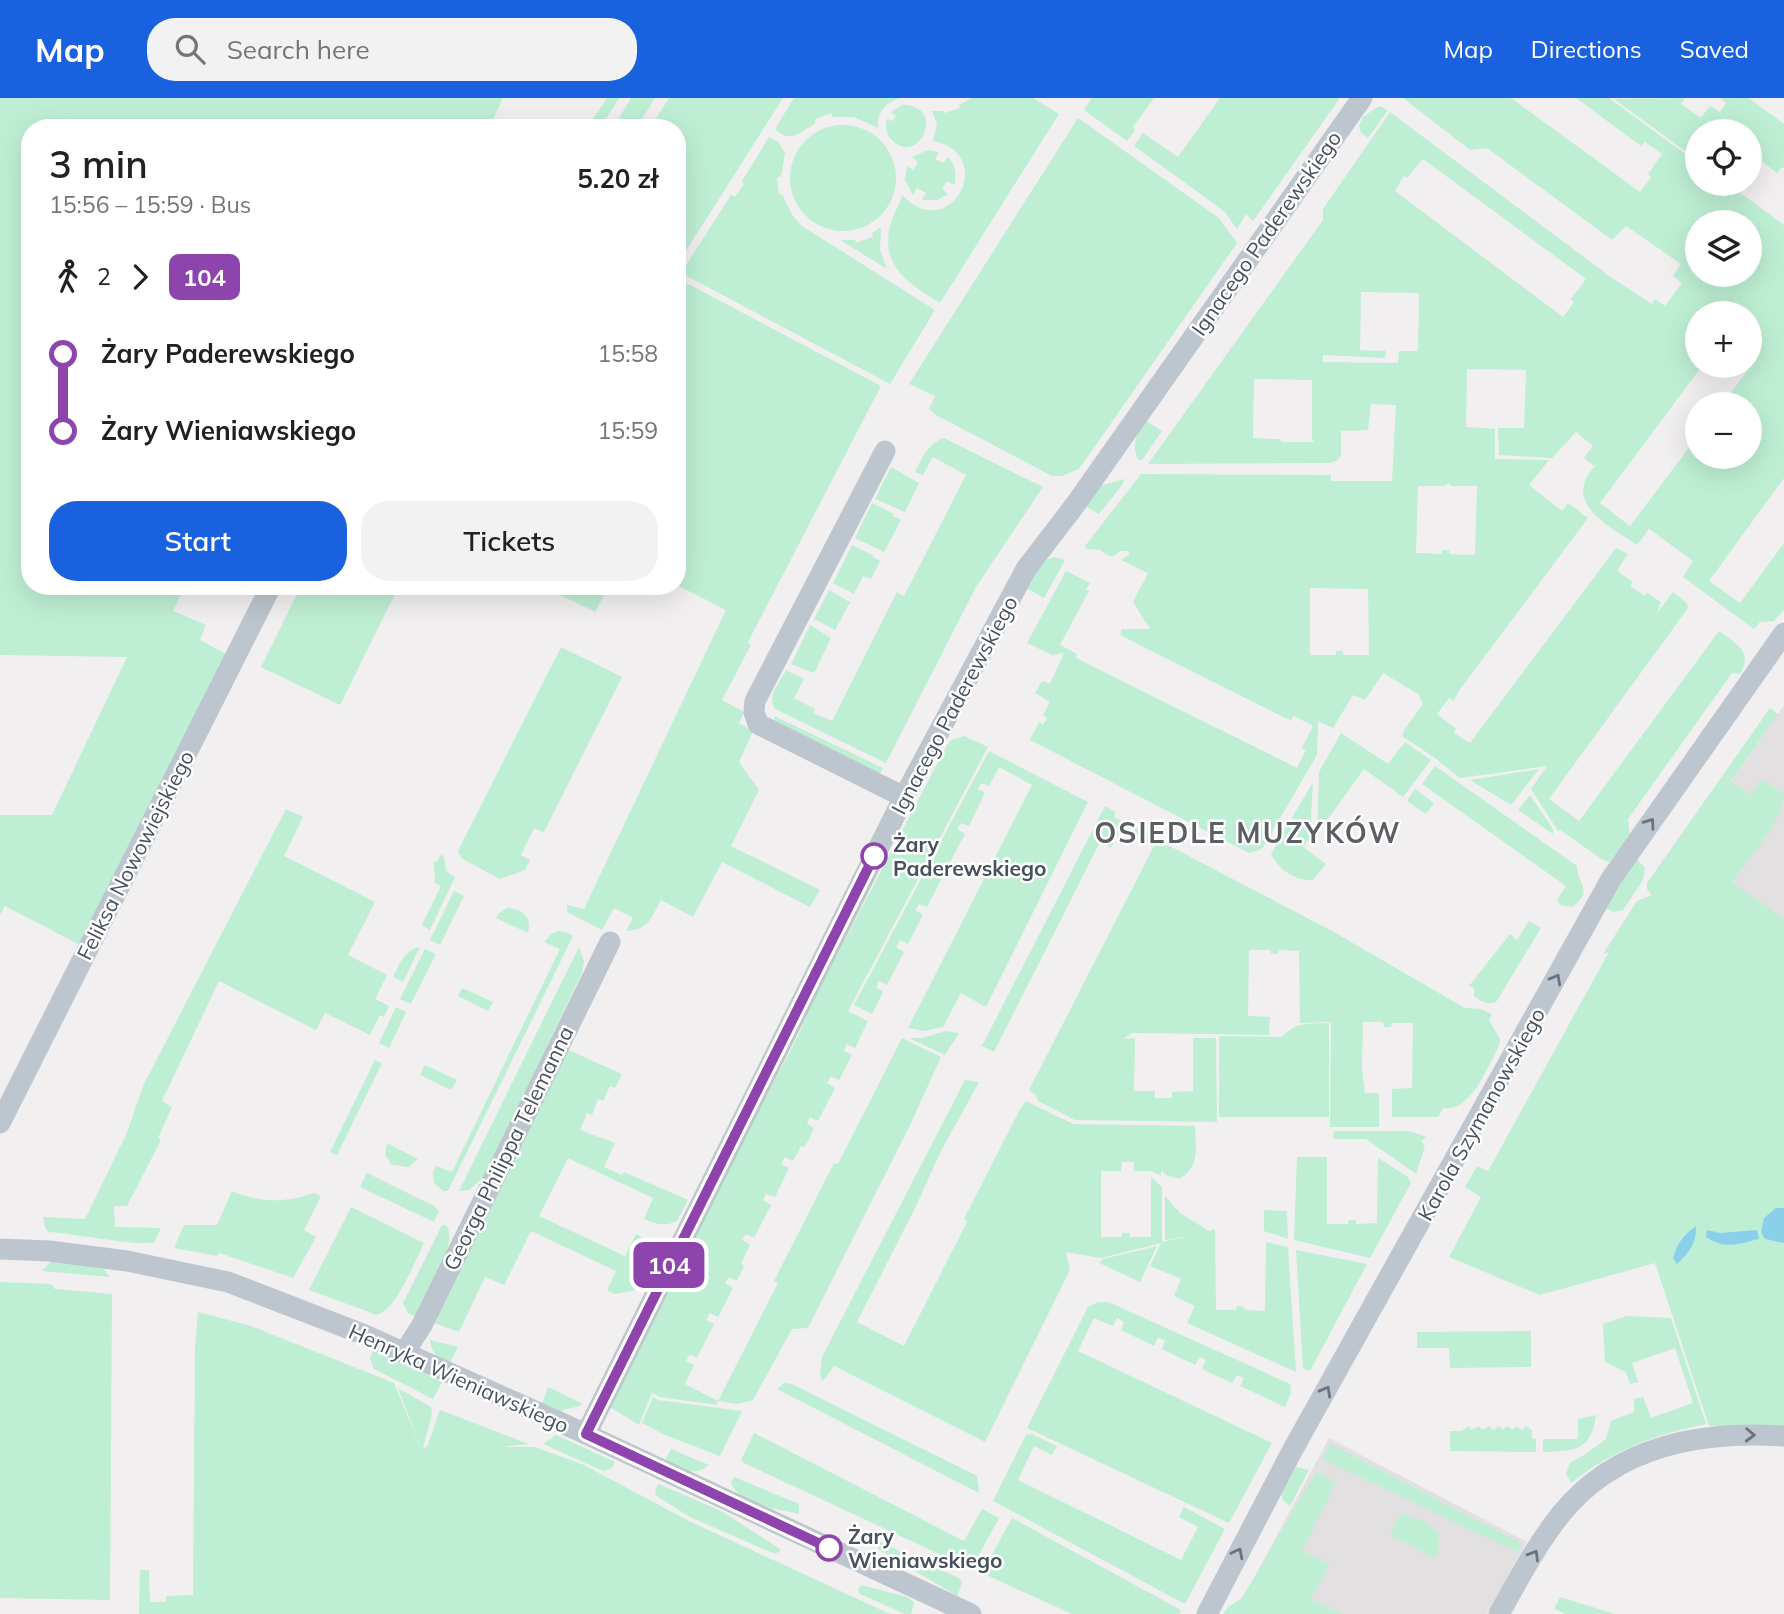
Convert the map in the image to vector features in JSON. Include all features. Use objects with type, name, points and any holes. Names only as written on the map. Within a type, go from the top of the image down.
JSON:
[{"type":"street","name":"Ignacego Paderewskiego","points":[[586,1434],[904,797],[1026,569],[1362,98]]},
{"type":"street","points":[[885,451],[755,701],[754,708],[758,724],[904,797]]},
{"type":"street","name":"Feliksa Nowowiejskiego","points":[[0,1123],[266,595]]},
{"type":"street","name":"Karola Szymanowskiego","points":[[1207,1614],[1292,1451],[1611,879],[1784,633]]},
{"type":"street","name":"Georga Philippa Telemanna","points":[[404,1353],[422,1325],[610,942]]},
{"type":"street","name":"Henryka Wieniawskiego","points":[[0,1249],[49,1251],[128,1261],[228,1282],[365,1335],[586,1434],[971,1614]]},
{"type":"street","points":[[1499,1614],[1560,1514],[1574,1499],[1613,1469],[1633,1458],[1686,1441],[1743,1434],[1784,1436]]},
{"type":"shaded area","points":[[1784,705],[1784,988],[1653,895]]},
{"type":"shaded area","points":[[1329,1438],[1527,1542],[1487,1614],[1235,1614]]},
{"type":"green space","points":[[0,98],[503,98],[493,119],[21,119],[21,595],[181,595],[173,611],[206,625],[200,640],[230,656],[82,946],[5,906],[0,915],[0,815],[52,815],[127,657],[0,655]]},
{"type":"green space","points":[[607,98],[619,98],[606,119],[593,119]]},
{"type":"green space","points":[[631,98],[655,98],[642,119],[618,119]]},
{"type":"green space","points":[[669,98],[783,98],[686,251],[686,119],[656,119]]},
{"type":"green space","points":[[794,98],[900,98],[883,108],[878,128],[854,117],[833,117],[831,113],[815,119],[815,124],[800,133],[786,136],[775,129]]},
{"type":"green space","points":[[972,98],[1033,98],[1059,114],[940,303],[909,282],[894,264],[888,240],[890,226],[902,195],[920,208],[936,210],[950,204],[960,192],[965,177],[963,162],[953,149],[933,141],[937,124],[932,111],[945,113],[960,108],[959,105]]},
{"type":"green space","points":[[1092,98],[1154,98],[1133,127],[1135,130],[1127,141],[1084,110]]},
{"type":"green space","points":[[1220,98],[1340,98],[1253,221],[1246,214],[1237,229],[1224,211],[1134,146],[1143,133],[1178,157]]},
{"type":"green space","points":[[1403,98],[1511,98],[1640,192],[1662,154],[1645,142],[1641,146],[1576,98],[1609,98],[1685,154],[1685,196],[1744,196],[1784,225],[1784,478],[1709,581],[1740,603],[1784,543],[1784,610],[1774,621],[1760,622],[1754,629],[1683,577],[1693,561],[1649,529],[1637,545],[1599,519],[1591,511],[1583,492],[1586,478],[1598,462],[1594,466],[1584,458],[1593,446],[1576,432],[1552,458],[1499,455],[1498,428],[1524,428],[1526,370],[1467,369],[1466,427],[1495,429],[1495,459],[1549,460],[1529,485],[1562,511],[1568,503],[1588,518],[1454,701],[1449,698],[1437,714],[1456,729],[1454,733],[1470,743],[1616,548],[1628,554],[1617,571],[1633,582],[1630,586],[1661,602],[1657,613],[1673,592],[1687,603],[1688,608],[1549,799],[1579,821],[1719,631],[1744,653],[1744,666],[1740,674],[1732,673],[1628,819],[1630,836],[1609,862],[1558,831],[1531,789],[1547,766],[1460,778],[1402,736],[1423,704],[1418,694],[1383,673],[1365,700],[1353,695],[1333,728],[1318,721],[1317,755],[1263,847],[1249,853],[1030,740],[1039,722],[1043,725],[1047,718],[1043,715],[1050,702],[1035,693],[1042,681],[1050,684],[1064,653],[1052,655],[1027,643],[1066,571],[1090,583],[1086,590],[1089,591],[1060,645],[1077,654],[1076,658],[1297,768],[1306,750],[1302,748],[1313,726],[1294,716],[1291,720],[1285,718],[1120,635],[1122,629],[1150,629],[1133,602],[1148,573],[1121,560],[1130,554],[1128,551],[1120,551],[1110,556],[1085,546],[1141,474],[1331,475],[1331,481],[1392,481],[1396,405],[1371,404],[1368,430],[1341,431],[1341,455],[1331,463],[1148,464],[1323,220],[1323,209],[1390,112],[1612,278],[1652,304],[1655,299],[1665,306],[1682,283],[1673,276],[1681,264],[1626,226],[1612,240],[1487,148],[1470,150]],"holes":[[[1423,159],[1586,279],[1571,299],[1574,302],[1563,317],[1395,191],[1404,176],[1407,178]],[[1361,292],[1419,293],[1418,351],[1399,351],[1398,363],[1323,362],[1323,355],[1385,358],[1386,351],[1360,350]],[[1254,379],[1312,380],[1312,440],[1315,442],[1282,442],[1279,439],[1253,438]],[[1449,483],[1451,486],[1477,486],[1475,555],[1449,554],[1449,550],[1442,550],[1442,554],[1416,553],[1418,486],[1444,486]],[[1310,588],[1368,589],[1369,655],[1343,655],[1343,651],[1336,651],[1336,655],[1310,655]]]},
{"type":"green space","points":[[1685,98],[1681,104],[1701,118],[1710,106],[1720,112],[1726,103],[1720,98],[1749,98],[1784,124],[1784,168],[1777,173],[1762,161],[1762,119],[1685,119],[1685,151],[1614,99]]},
{"type":"green space","points":[[902,105],[916,108],[924,114],[926,123],[919,141],[902,147],[888,135],[886,125],[887,119],[892,121],[896,116],[891,112]]},
{"type":"green space","points":[[1379,106],[1388,110],[1368,138],[1361,133],[1359,125],[1363,117]]},
{"type":"green space","points":[[1078,118],[1219,218],[1237,243],[1079,469],[1062,476],[1052,476],[936,415],[929,409],[935,396],[909,384]]},
{"type":"green space","points":[[843,125],[863,129],[880,141],[892,158],[896,178],[892,198],[880,215],[863,227],[843,231],[823,227],[806,215],[794,198],[790,178],[794,158],[806,141],[823,129]]},
{"type":"green space","points":[[769,137],[778,142],[785,153],[781,176],[777,178],[779,194],[782,194],[792,215],[802,226],[935,310],[890,384],[686,276],[686,265],[731,195],[735,197],[744,184],[742,181]]},
{"type":"green space","points":[[928,150],[939,152],[935,159],[943,163],[948,157],[955,170],[955,185],[947,181],[942,189],[948,194],[937,200],[922,200],[926,193],[917,188],[913,195],[905,180],[907,166],[913,170],[918,162],[912,157]]},
{"type":"green space","points":[[881,227],[880,250],[887,269],[840,240],[855,240],[856,243],[873,237],[872,233]]},
{"type":"green space","points":[[686,283],[881,386],[748,642],[751,645],[722,700],[744,712],[739,723],[753,731],[739,762],[759,790],[731,846],[820,890],[810,907],[722,862],[693,917],[661,900],[648,922],[640,928],[626,931],[633,918],[614,908],[602,930],[567,912],[567,905],[584,909],[726,610],[686,590]]},
{"type":"green space","points":[[1146,421],[1162,431],[1142,460],[1139,460],[1135,450],[1136,440]]},
{"type":"green space","points":[[944,438],[1043,487],[976,587],[886,763],[775,709],[772,700],[786,670],[804,679],[794,698],[815,709],[814,713],[832,721],[897,592],[904,596],[966,475],[933,457],[923,475],[915,472],[930,447]]},
{"type":"green space","points":[[891,467],[919,483],[905,512],[875,499]]},
{"type":"green space","points":[[1124,479],[1099,514],[1085,506],[1100,486]]},
{"type":"green space","points":[[872,503],[901,520],[884,552],[855,538]]},
{"type":"green space","points":[[852,545],[880,561],[871,579],[863,576],[854,594],[833,583]]},
{"type":"green space","points":[[1054,557],[1065,560],[1044,598],[1026,588],[1043,561]]},
{"type":"green space","points":[[829,590],[850,602],[835,630],[814,619]]},
{"type":"green space","points":[[297,595],[395,595],[340,705],[261,667]]},
{"type":"green space","points":[[560,595],[604,595],[595,612]]},
{"type":"green space","points":[[810,625],[831,638],[814,673],[791,664]]},
{"type":"green space","points":[[561,647],[622,677],[544,832],[534,828],[521,855],[530,860],[525,870],[500,879],[461,858],[458,851]]},
{"type":"green space","points":[[1770,708],[1778,714],[1731,781],[1751,795],[1762,779],[1784,794],[1782,805],[1772,828],[1732,882],[1784,919],[1784,1426],[1709,1426],[1655,1263],[1540,1295],[1449,1257],[1481,1197],[1465,1187],[1477,1166],[1488,1171],[1609,952],[1603,954],[1637,901],[1652,895],[1647,889],[1647,883]]},
{"type":"green space","points":[[774,716],[883,768],[877,779],[775,722]]},
{"type":"green space","points":[[1341,733],[1388,764],[1405,742],[1431,760],[1403,797],[1364,769],[1317,834],[1319,772]]},
{"type":"green space","points":[[964,736],[988,747],[848,1011],[868,1021],[855,1048],[847,1044],[844,1051],[852,1055],[839,1080],[831,1076],[827,1083],[835,1088],[818,1121],[810,1117],[807,1124],[814,1128],[805,1147],[801,1146],[793,1161],[785,1157],[781,1164],[789,1168],[775,1197],[766,1194],[763,1200],[771,1205],[754,1238],[746,1234],[742,1240],[750,1245],[741,1263],[744,1266],[737,1281],[729,1277],[725,1283],[733,1288],[718,1317],[710,1313],[706,1320],[714,1324],[697,1358],[690,1354],[686,1361],[694,1365],[685,1384],[718,1401],[716,1405],[660,1397],[652,1393],[639,1425],[608,1406],[661,1308],[816,995],[946,747],[951,740]]},
{"type":"green space","points":[[989,751],[1088,802],[986,1007],[961,993],[943,1027],[924,1031],[908,1028],[1032,785],[999,767],[989,786],[981,783],[978,789],[985,793],[969,826],[961,823],[957,829],[965,834],[948,866],[940,863],[936,869],[944,874],[927,907],[919,904],[915,910],[923,915],[908,944],[900,940],[896,947],[904,952],[887,985],[879,981],[876,987],[883,992],[872,1014],[854,1005]]},
{"type":"green space","points":[[1435,766],[1577,866],[1584,892],[1579,901],[1572,907],[1560,905],[1557,900],[1566,886],[1422,784]]},
{"type":"green space","points":[[1539,769],[1511,805],[1470,780]]},
{"type":"green space","points":[[1313,782],[1310,837],[1303,847],[1326,864],[1313,880],[1306,880],[1288,873],[1278,865],[1271,854]]},
{"type":"green space","points":[[1415,789],[1434,803],[1426,814],[1407,801]]},
{"type":"green space","points":[[1530,795],[1553,829],[1553,834],[1518,810]]},
{"type":"green space","points":[[1105,806],[1116,812],[1114,817],[1332,931],[1465,1008],[1481,1009],[1492,1014],[1489,1020],[1500,1039],[1499,1046],[1470,1096],[1453,1107],[1443,1108],[1438,1117],[1392,1117],[1392,1089],[1412,1088],[1413,1023],[1392,1023],[1391,1027],[1384,1027],[1383,1022],[1363,1022],[1362,1069],[1365,1093],[1379,1093],[1379,1127],[1330,1127],[1331,1022],[1300,1023],[1299,951],[1279,950],[1278,954],[1271,954],[1271,950],[1249,950],[1248,1016],[1270,1017],[1269,1035],[1132,1033],[1123,1039],[1135,1038],[1134,1091],[1155,1091],[1155,1098],[1172,1098],[1172,1092],[1193,1091],[1193,1038],[1216,1038],[1217,1122],[1075,1120],[1038,1101],[1036,1095],[1029,1090],[1154,846],[1121,829],[1111,848],[1100,842],[994,1052],[982,1046]]},
{"type":"green space","points":[[286,809],[303,817],[284,856],[375,902],[348,955],[387,975],[375,999],[389,1006],[384,1017],[380,1015],[370,1035],[325,1013],[316,1030],[219,981],[162,1101],[172,1107],[158,1138],[161,1140],[127,1206],[114,1206],[115,1227],[161,1228],[154,1242],[135,1243],[49,1232],[43,1217],[85,1219],[126,1135],[144,1084]]},
{"type":"green space","points":[[441,854],[446,871],[455,877],[430,930],[422,925],[441,886],[435,883],[434,861],[437,862]]},
{"type":"green space","points":[[1636,858],[1645,868],[1643,880],[1623,910],[1614,912],[1605,908]]},
{"type":"green space","points":[[454,891],[464,896],[440,945],[430,940]]},
{"type":"green space","points":[[507,908],[525,915],[529,922],[528,933],[496,918]]},
{"type":"green space","points":[[1529,921],[1541,928],[1496,1002],[1487,1003],[1474,996],[1474,988],[1469,986],[1510,934],[1517,940]]},
{"type":"green space","points":[[558,931],[573,936],[448,1191],[443,1191],[434,1183],[433,1172],[436,1166],[452,1172],[560,949],[544,942]]},
{"type":"green space","points":[[420,947],[403,982],[393,977],[406,954]]},
{"type":"green space","points":[[579,947],[584,961],[582,973],[484,1177],[469,1190],[459,1191]]},
{"type":"green space","points":[[425,949],[436,954],[411,1004],[400,999]]},
{"type":"green space","points":[[462,988],[493,1002],[488,1011],[458,996]]},
{"type":"green space","points":[[396,1007],[406,1012],[389,1048],[379,1043]]},
{"type":"green space","points":[[1329,1023],[1329,1117],[1219,1117],[1219,1036],[1282,1037],[1298,1026]]},
{"type":"green space","points":[[946,1031],[959,1033],[945,1055],[909,1038],[922,1038]]},
{"type":"green space","points":[[902,1038],[941,1057],[910,1125],[808,1328],[792,1329],[753,1400],[737,1404],[718,1401],[778,1283],[774,1281]]},
{"type":"green space","points":[[566,1049],[622,1074],[615,1088],[610,1086],[603,1101],[598,1099],[592,1115],[587,1113],[580,1130],[615,1143],[604,1167],[622,1175],[624,1172],[688,1200],[677,1221],[664,1224],[652,1222],[644,1219],[653,1198],[568,1158],[539,1216],[625,1256],[636,1234],[650,1247],[658,1266],[647,1288],[615,1294],[607,1290],[616,1271],[531,1231],[504,1285],[485,1277],[459,1332],[434,1323]]},
{"type":"green space","points":[[375,1060],[382,1063],[337,1155],[330,1152]]},
{"type":"green space","points":[[425,1065],[457,1080],[451,1090],[420,1075]]},
{"type":"green space","points":[[965,1080],[979,1082],[941,1151],[857,1322],[904,1346],[967,1222],[964,1219],[1026,1101],[1073,1124],[1195,1126],[1194,1163],[1179,1179],[1166,1175],[1161,1170],[1161,1176],[1151,1171],[1134,1171],[1134,1162],[1122,1162],[1121,1171],[1101,1171],[1101,1237],[1122,1237],[1122,1233],[1130,1233],[1130,1237],[1151,1237],[1151,1177],[1162,1187],[1162,1242],[1189,1236],[1165,1240],[1165,1196],[1180,1213],[1209,1231],[1215,1229],[1216,1310],[1236,1310],[1237,1306],[1244,1307],[1245,1310],[1265,1311],[1266,1242],[1288,1247],[1296,1372],[1187,1323],[1195,1306],[1174,1296],[1181,1279],[1150,1266],[1161,1243],[1101,1258],[1066,1252],[1070,1270],[985,1442],[834,1366],[823,1381],[820,1376],[822,1357]]},
{"type":"green space","points":[[1334,1131],[1408,1131],[1427,1137],[1421,1141],[1425,1146],[1416,1174],[1366,1139],[1333,1139]]},
{"type":"green space","points":[[387,1143],[418,1159],[409,1167],[392,1165],[385,1155]]},
{"type":"green space","points":[[1297,1157],[1327,1157],[1327,1224],[1348,1224],[1349,1220],[1356,1220],[1356,1224],[1377,1223],[1378,1158],[1408,1177],[1411,1183],[1370,1258],[1294,1240]]},
{"type":"green space","points":[[367,1173],[434,1206],[439,1211],[434,1222],[360,1187]]},
{"type":"green space","points":[[232,1191],[253,1198],[273,1200],[293,1199],[314,1193],[321,1196],[304,1230],[316,1237],[293,1278],[219,1253],[217,1256],[174,1248],[184,1225],[217,1225]]},
{"type":"green space","points":[[351,1207],[424,1243],[392,1304],[377,1315],[309,1290]]},
{"type":"green space","points":[[1264,1210],[1287,1211],[1288,1239],[1264,1231]]},
{"type":"green space","points":[[442,1225],[447,1226],[449,1235],[445,1258],[416,1317],[408,1313],[403,1303]]},
{"type":"green space","points":[[1157,1246],[1140,1282],[1099,1263],[1103,1259]]},
{"type":"green space","points":[[1296,1250],[1367,1264],[1310,1371],[1303,1369]]},
{"type":"green space","points":[[51,1261],[103,1268],[110,1277],[42,1271]]},
{"type":"green space","points":[[0,1282],[51,1284],[55,1289],[112,1294],[110,1600],[0,1598]]},
{"type":"green space","points":[[1098,1302],[1115,1305],[1290,1384],[1291,1393],[1285,1407],[1240,1386],[1244,1378],[1237,1375],[1232,1383],[1202,1369],[1206,1360],[1200,1357],[1195,1365],[1162,1349],[1165,1341],[1158,1337],[1154,1346],[1121,1330],[1124,1322],[1117,1318],[1113,1326],[1094,1318],[1078,1351],[1272,1443],[1229,1523],[1027,1428],[1088,1307]]},
{"type":"green space","points":[[198,1312],[251,1326],[394,1383],[421,1448],[398,1388],[431,1407],[432,1414],[423,1448],[427,1447],[440,1410],[529,1444],[502,1447],[535,1447],[584,1465],[689,1521],[890,1614],[139,1614],[140,1570],[149,1570],[150,1602],[166,1602],[166,1596],[193,1595],[195,1347]]},
{"type":"green space","points":[[1627,1316],[1671,1318],[1706,1424],[1635,1445],[1602,1462],[1571,1483],[1566,1473],[1570,1463],[1606,1439],[1611,1421],[1634,1412],[1634,1399],[1643,1397],[1651,1418],[1693,1403],[1675,1348],[1632,1363],[1638,1382],[1630,1384],[1626,1372],[1605,1362],[1603,1324]]},
{"type":"green space","points":[[1531,1331],[1531,1367],[1450,1368],[1449,1348],[1417,1348],[1417,1332]]},
{"type":"green space","points":[[430,1340],[458,1347],[449,1365],[436,1355]]},
{"type":"green space","points":[[373,1350],[442,1382],[433,1399],[374,1369],[370,1358]]},
{"type":"green space","points":[[784,1383],[792,1384],[977,1476],[979,1493],[777,1389]]},
{"type":"green space","points":[[548,1387],[581,1403],[580,1406],[559,1411],[541,1406]]},
{"type":"green space","points":[[653,1397],[658,1400],[742,1411],[720,1456],[642,1423]]},
{"type":"green space","points":[[1596,1415],[1590,1436],[1580,1447],[1543,1452],[1543,1439],[1578,1439],[1578,1419]]},
{"type":"green space","points":[[1469,1426],[1471,1430],[1479,1426],[1482,1430],[1490,1426],[1492,1430],[1500,1426],[1502,1430],[1508,1426],[1512,1430],[1517,1426],[1522,1430],[1526,1426],[1532,1430],[1532,1438],[1536,1439],[1536,1452],[1450,1451],[1450,1431],[1461,1431]]},
{"type":"green space","points":[[754,1433],[964,1541],[982,1509],[999,1518],[971,1569],[744,1463],[741,1460]]},
{"type":"green space","points":[[1032,1434],[1057,1446],[1052,1455],[1034,1446],[1018,1480],[1181,1560],[1198,1527],[1179,1517],[1184,1507],[1225,1529],[1185,1604],[993,1501],[1026,1435]]},
{"type":"green space","points":[[556,1435],[615,1462],[612,1468],[603,1471],[543,1444]]},
{"type":"green space","points":[[1331,1444],[1522,1544],[1517,1552],[1322,1459]]},
{"type":"green space","points":[[671,1449],[709,1465],[694,1471],[667,1463],[666,1458]]},
{"type":"green space","points":[[1296,1467],[1309,1470],[1290,1506],[1282,1499],[1281,1491]]},
{"type":"green space","points":[[1316,1472],[1336,1483],[1302,1550],[1330,1564],[1310,1599],[1343,1614],[1223,1614],[1228,1607],[1242,1598]]},
{"type":"green space","points":[[734,1477],[799,1504],[799,1514],[750,1501],[735,1490],[731,1482]]},
{"type":"green space","points":[[659,1484],[723,1512],[780,1551],[775,1554],[690,1517],[655,1495]]},
{"type":"green space","points":[[1401,1513],[1435,1530],[1439,1542],[1436,1559],[1390,1535]]},
{"type":"green space","points":[[1012,1518],[1181,1610],[1179,1614],[1072,1614],[982,1573]]},
{"type":"green space","points":[[880,1542],[959,1578],[962,1583],[957,1596],[878,1549]]},
{"type":"green space","points":[[861,1585],[907,1597],[914,1602],[911,1614],[905,1614],[860,1594],[858,1590]]},
{"type":"green space","points":[[1560,1597],[1615,1614],[1566,1614],[1554,1609]]},
{"type":"water","points":[[1776,1208],[1784,1208],[1784,1243],[1765,1239],[1761,1232],[1764,1218]]},
{"type":"water","points":[[1696,1226],[1691,1247],[1677,1264],[1673,1258],[1676,1248],[1684,1236]]},
{"type":"water","points":[[1707,1230],[1720,1233],[1757,1230],[1759,1239],[1738,1244],[1720,1244],[1706,1237]]},
{"type":"bus line","name":"104","points":[[829,1548],[586,1434],[874,856]]},
{"type":"place","name":"Żary Paderewskiego","points":[[874,856]]},
{"type":"place","name":"Żary Wieniawskiego","points":[[829,1548]]},
{"type":"district","name":"OSIEDLE MUZYKÓW","points":[[1248,832]]}]
